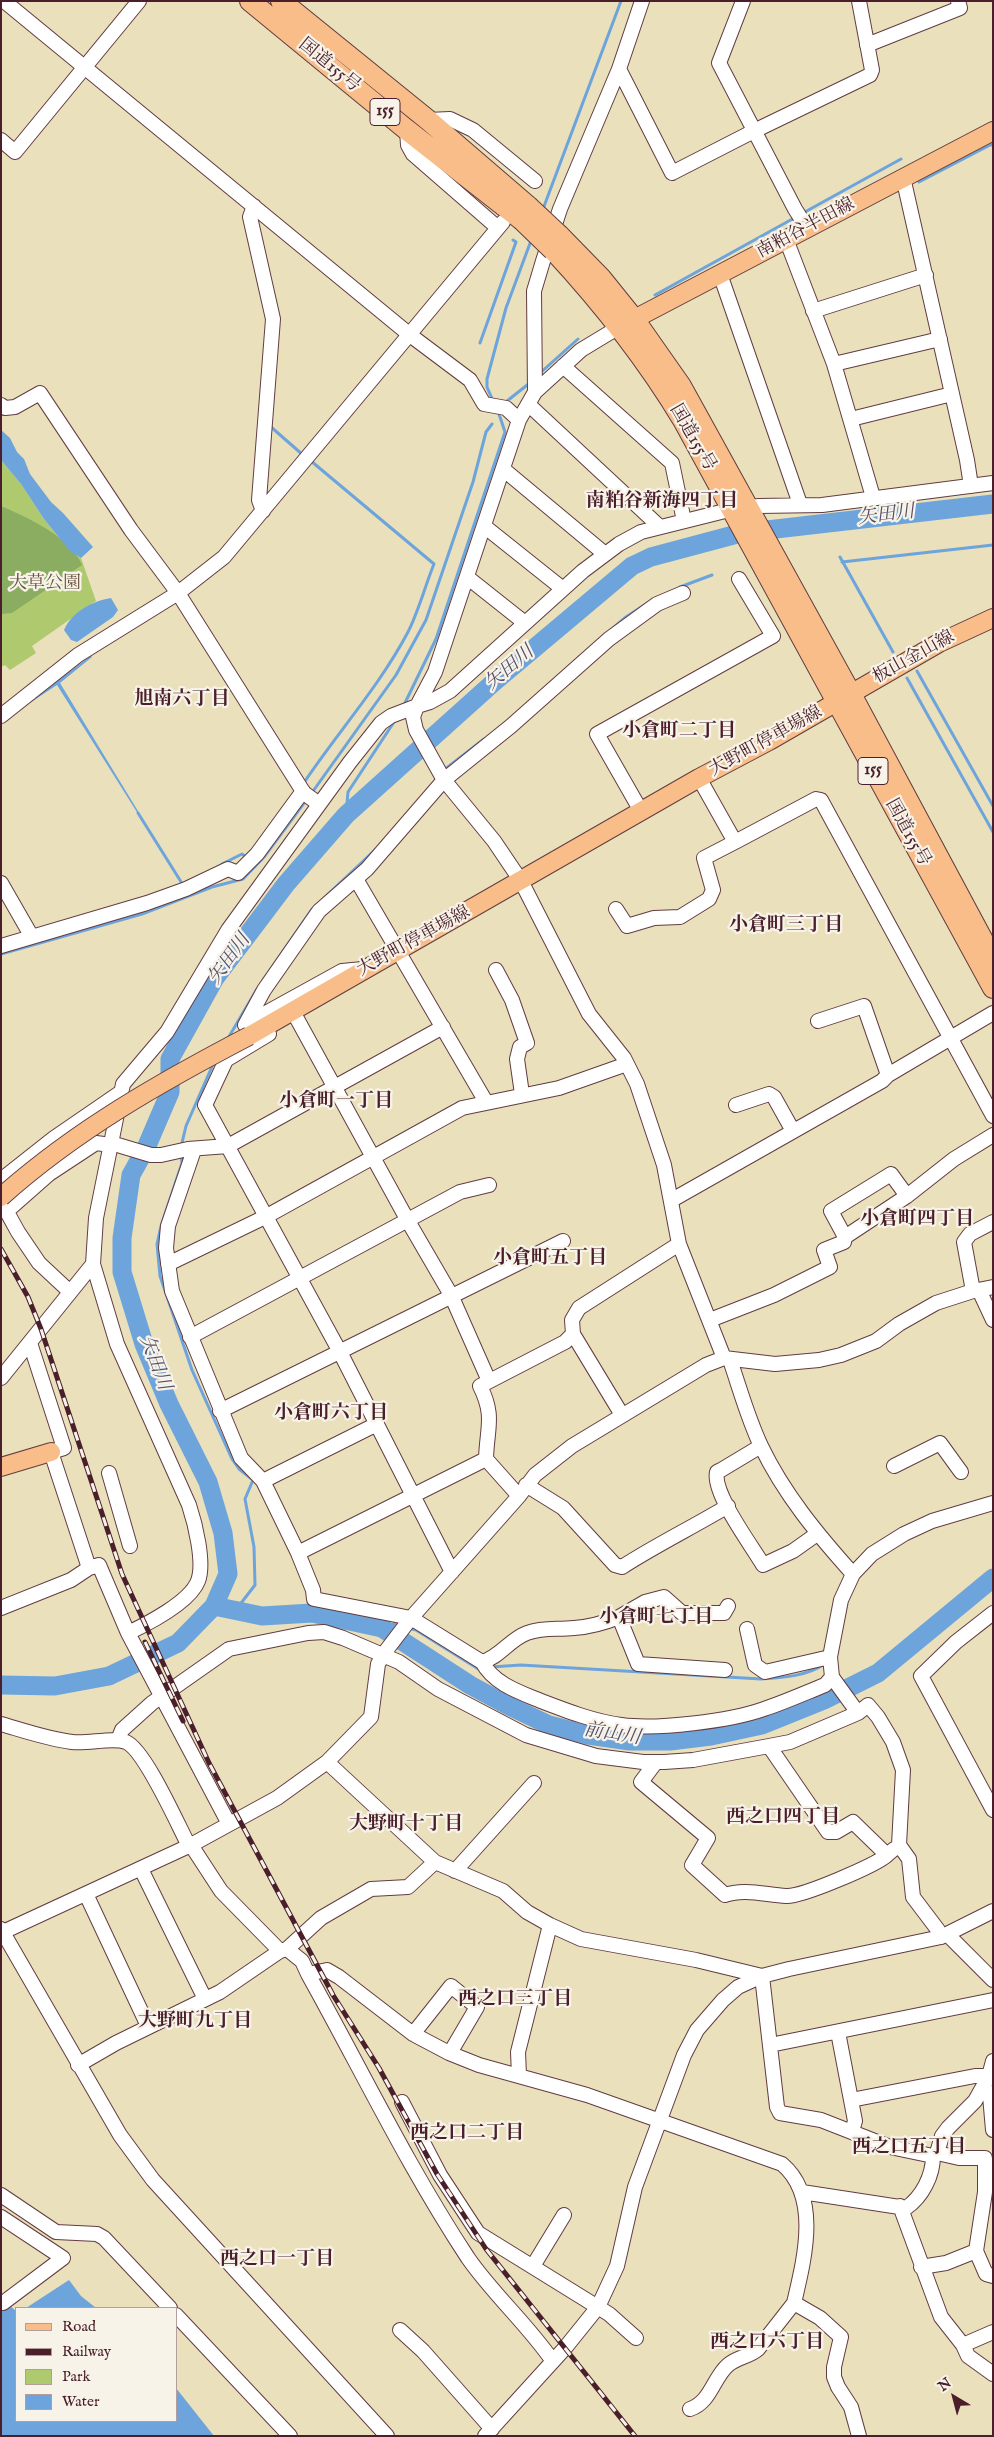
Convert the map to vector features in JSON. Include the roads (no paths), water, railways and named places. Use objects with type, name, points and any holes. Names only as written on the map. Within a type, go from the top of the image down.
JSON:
[{"type":"highway","name":"国道155号","points":[[250,1],[513,219],[556,243],[590,290],[627,323],[661,384],[743,512],[764,550],[844,698],[993,988]]},
{"type":"highway","name":"国道155号","points":[[281,1],[428,120],[513,219]]},
{"type":"highway","name":"国道155号","points":[[844,698],[993,959]]},
{"type":"main road","name":"南粕谷半田線","points":[[627,323],[993,131]]},
{"type":"main road","name":"板山金山線","points":[[844,698],[939,643],[993,618]]},
{"type":"main road","name":"大野町停車場線","points":[[3,1203],[59,1149],[114,1112],[699,778],[844,698]]},
{"type":"main road","points":[[1,1467],[51,1452]]},
{"type":"street","points":[[4,1],[83,68],[410,335],[470,380],[484,404],[506,408],[520,420]]},
{"type":"street","points":[[1,140],[15,152],[139,1]]},
{"type":"street","points":[[535,392],[534,291],[560,209],[619,68],[642,1]]},
{"type":"street","points":[[743,1],[720,64],[795,209],[807,228]]},
{"type":"street","points":[[619,68],[672,173],[870,75],[872,70],[859,1]]},
{"type":"street","points":[[867,45],[960,8],[958,1]]},
{"type":"street","points":[[428,120],[450,120],[473,130],[535,181]]},
{"type":"street","points":[[902,179],[906,186],[971,486]]},
{"type":"street","points":[[254,206],[250,217],[273,319],[259,500],[263,511]]},
{"type":"street","points":[[1,716],[78,655],[178,593],[224,557],[410,335],[513,219]]},
{"type":"street","points":[[786,239],[834,364],[873,497]]},
{"type":"street","points":[[720,274],[800,504]]},
{"type":"street","points":[[813,311],[926,276]]},
{"type":"street","points":[[627,323],[595,341],[563,366],[535,392],[528,404],[520,420],[435,672],[413,717],[416,730],[443,778],[494,841],[521,881],[589,1014],[627,1064],[648,1115],[664,1165],[679,1244],[761,1446],[817,1534],[853,1574]]},
{"type":"street","points":[[834,364],[940,339]]},
{"type":"street","points":[[563,366],[672,463],[684,521]]},
{"type":"street","points":[[1,405],[5,408],[15,407],[40,393],[131,530],[178,593],[310,797]]},
{"type":"street","points":[[851,418],[952,394]]},
{"type":"street","points":[[528,404],[660,527]]},
{"type":"street","points":[[503,469],[605,554]]},
{"type":"street","points":[[1,946],[186,889],[228,869],[238,873],[283,820],[310,797],[381,723],[391,716],[430,702],[450,691],[605,554],[630,537],[684,521],[743,512],[800,504],[822,505],[993,483]]},
{"type":"street","points":[[484,526],[563,590]]},
{"type":"street","points":[[467,576],[525,623]]},
{"type":"street","points":[[641,811],[598,734],[773,636],[739,579]]},
{"type":"street","points":[[366,968],[342,971],[245,1025],[264,990],[320,911],[367,869],[443,778],[512,726],[609,639],[650,609],[683,593]]},
{"type":"street","points":[[699,778],[735,842]]},
{"type":"street","points":[[128,1633],[167,1612],[192,1589],[198,1581],[200,1559],[196,1526],[190,1506],[117,1344],[93,1264],[96,1218],[113,1144],[121,1092],[123,1084],[166,1032],[310,797]]},
{"type":"street","points":[[616,909],[627,926],[654,918],[680,917],[709,899],[713,890],[704,858],[816,799],[821,800],[993,1116]]},
{"type":"street","points":[[356,878],[486,1102]]},
{"type":"street","points":[[1,883],[32,937]]},
{"type":"street","points":[[366,968],[359,983],[296,1017],[226,1060],[205,1105],[340,1352],[452,1572]]},
{"type":"street","points":[[496,970],[512,1000],[527,1043],[520,1047],[517,1059],[522,1094]]},
{"type":"street","points":[[818,1021],[864,1006],[888,1075]]},
{"type":"street","points":[[672,1200],[882,1081],[888,1075],[993,1013]]},
{"type":"street","points":[[296,1017],[336,1086],[450,1295],[489,1381]]},
{"type":"street","points":[[70,1291],[39,1263],[3,1203],[96,1142],[113,1144],[151,1155],[228,1146],[443,1027]]},
{"type":"street","points":[[168,1264],[265,1217],[462,1108],[580,1082],[627,1064]]},
{"type":"street","points":[[1,1180],[54,1138],[121,1092]]},
{"type":"street","points":[[736,1105],[769,1094],[774,1097],[793,1131]]},
{"type":"street","points":[[710,1320],[774,1295],[830,1267],[824,1250],[844,1242],[845,1237],[907,1196],[954,1159],[993,1135]]},
{"type":"street","points":[[194,1150],[168,1226],[168,1264],[172,1291],[241,1458],[263,1481],[298,1553],[313,1590],[314,1599],[410,1620],[482,1662],[488,1673],[496,1680],[525,1694],[581,1716],[622,1725],[665,1726],[754,1712],[825,1685],[833,1678]]},
{"type":"street","points":[[845,1237],[831,1211],[891,1174],[907,1196]]},
{"type":"street","points":[[190,1337],[460,1192],[489,1185]]},
{"type":"street","points":[[993,1222],[970,1234],[964,1242],[976,1290],[993,1320]]},
{"type":"street","points":[[220,1411],[450,1295],[563,1241]]},
{"type":"street","points":[[622,1415],[573,1334],[572,1320],[579,1308],[679,1244]]},
{"type":"street","points":[[1,1378],[93,1264]]},
{"type":"street","points":[[388,2436],[154,2180],[120,2135],[2,1930],[190,1846],[277,1798],[328,1762],[371,1718],[378,1664],[383,1654],[410,1620],[523,1490],[551,1461],[622,1415],[704,1366],[727,1359],[794,1363],[841,1355],[876,1341],[899,1324],[936,1303],[976,1290],[993,1287]]},
{"type":"street","points":[[486,1459],[490,1416],[487,1401],[480,1386],[565,1342],[573,1334]]},
{"type":"street","points":[[30,1343],[64,1448],[51,1452],[89,1568]]},
{"type":"street","points":[[263,1481],[377,1424]]},
{"type":"street","points":[[894,1466],[940,1443],[961,1472]]},
{"type":"street","points":[[761,1446],[717,1472],[716,1479],[728,1506],[763,1565],[793,1551],[817,1534]]},
{"type":"street","points":[[486,1459],[523,1490],[563,1508],[615,1565],[622,1566],[728,1506]]},
{"type":"street","points":[[298,1553],[486,1459]]},
{"type":"street","points":[[110,1473],[130,1546]]},
{"type":"street","points":[[856,1709],[833,1678],[830,1657],[841,1600],[853,1574],[872,1554],[904,1534],[932,1521],[993,1503]]},
{"type":"street","points":[[1,1608],[71,1580],[89,1568],[99,1565],[128,1633],[160,1697],[229,1824]]},
{"type":"street","points":[[482,1662],[490,1660],[526,1633],[542,1628],[601,1625],[645,1602],[664,1596],[682,1613],[724,1613],[728,1606]]},
{"type":"street","points":[[993,1613],[956,1642],[921,1676],[993,1810]]},
{"type":"street","points":[[619,1617],[638,1664],[725,1670]]},
{"type":"street","points":[[748,1629],[755,1665],[765,1672],[830,1657]]},
{"type":"street","points":[[118,1740],[122,1730],[160,1697],[229,1649],[308,1633],[324,1632],[399,1662],[438,1689],[526,1735],[596,1756],[656,1762],[693,1760],[769,1746],[790,1742],[867,1705],[878,1717],[893,1742],[903,1770],[899,1845],[909,1859],[913,1898],[938,1930],[993,1980]]},
{"type":"street","points":[[1,1724],[38,1735],[72,1742],[92,1743],[118,1740],[131,1746],[145,1762],[190,1846],[221,1891],[283,1950],[302,1961],[423,2185],[468,2258],[552,2360]]},
{"type":"street","points":[[769,1746],[828,1832],[836,1832],[853,1822],[887,1854]]},
{"type":"street","points":[[328,1762],[435,1862],[503,1891],[526,1912],[550,1924],[581,1939],[696,1960],[762,1976]]},
{"type":"street","points":[[656,1762],[641,1782],[708,1838],[692,1865],[725,1895],[733,1892],[787,1896],[803,1893],[883,1858],[899,1845]]},
{"type":"street","points":[[455,1871],[534,1783]]},
{"type":"street","points":[[78,2065],[148,2026],[205,1999],[248,1974],[283,1950],[321,1918],[371,1889],[408,1887],[435,1862]]},
{"type":"street","points":[[141,1868],[205,1999]]},
{"type":"street","points":[[86,1894],[148,2026]]},
{"type":"street","points":[[400,2330],[423,2351],[489,2432],[552,2360],[565,2348],[598,2307],[618,2266],[635,2187],[684,2055],[697,2030],[709,2014],[738,1987],[762,1976],[945,1936],[993,1911]]},
{"type":"street","points":[[519,2075],[518,2052],[550,1924]]},
{"type":"street","points":[[308,1974],[327,1970],[413,2034],[479,2065],[519,2075],[660,2120],[782,2164],[789,2170],[802,2192],[805,2210],[805,2243],[794,2303],[758,2349],[752,2355],[726,2366],[703,2402],[690,2408]]},
{"type":"street","points":[[762,1976],[777,2107],[780,2113],[821,2120],[890,2147],[959,2158],[985,2158],[985,2192],[976,2251],[983,2271],[993,2276]]},
{"type":"street","points":[[413,2034],[451,1986],[477,2007],[450,2053]]},
{"type":"street","points":[[770,2045],[993,2000]]},
{"type":"street","points":[[838,2032],[855,2121],[852,2132]]},
{"type":"street","points":[[802,2192],[906,2208],[919,2198],[933,2165],[942,2136],[975,2101],[986,2082],[993,2062]]},
{"type":"street","points":[[851,2100],[975,2076],[986,2082],[990,2096],[993,2130]]},
{"type":"street","points":[[402,2102],[440,2175],[478,2233],[598,2307],[636,2338]]},
{"type":"street","points":[[1,2195],[56,2232],[97,2234],[104,2238],[169,2307]]},
{"type":"street","points":[[900,2206],[936,2308],[945,2324],[963,2345],[968,2356],[993,2374]]},
{"type":"street","points":[[532,2266],[564,2215]]},
{"type":"street","points":[[1,2217],[63,2258],[3,2303]]},
{"type":"street","points":[[921,2266],[946,2263],[976,2251]]},
{"type":"street","points":[[794,2303],[820,2318],[841,2337],[834,2367],[834,2377],[850,2407],[859,2436]]},
{"type":"street","points":[[178,2317],[290,2436]]},
{"type":"street","points":[[963,2345],[993,2332]]},
{"type":"water","points":[[1,430],[10,438],[17,452],[24,459],[30,474],[51,502],[93,547],[81,558],[70,551],[1,460]]},
{"type":"water","points":[[111,598],[118,610],[113,617],[77,642],[71,640],[64,630],[72,618],[83,608]]},
{"type":"water","points":[[89,653],[92,657],[60,683],[140,817],[57,685],[13,714],[89,657],[87,654]]},
{"type":"water","points":[[69,2280],[81,2296],[95,2307],[28,2307]]},
{"type":"water","points":[[9,2305],[15,2310],[15,2422],[178,2422],[178,2391],[214,2436],[1,2436],[1,2311]]},
{"type":"waterway","points":[[543,209],[621,1]]},
{"type":"waterway","points":[[338,60],[348,69]]},
{"type":"waterway","points":[[919,182],[992,144],[993,146]]},
{"type":"waterway","points":[[803,213],[901,159]]},
{"type":"waterway","points":[[655,295],[796,217]]},
{"type":"waterway","points":[[493,401],[487,387],[487,379],[506,308],[532,238]]},
{"type":"waterway","points":[[480,343],[516,242],[513,240]]},
{"type":"waterway","points":[[539,374],[578,339]]},
{"type":"waterway","points":[[507,401],[531,382]]},
{"type":"waterway","points":[[403,707],[436,639],[505,432],[498,411]]},
{"type":"waterway","points":[[311,794],[396,675],[426,620],[473,482],[486,432],[492,424]]},
{"type":"waterway","points":[[271,427],[303,455]]},
{"type":"waterway","points":[[303,784],[397,652],[412,624],[434,564],[311,461]]},
{"type":"waterway","name":"矢田川","points":[[1,1685],[55,1686],[109,1676],[178,1643],[214,1606],[228,1574],[223,1533],[208,1482],[169,1404],[144,1344],[122,1272],[122,1238],[131,1175],[146,1148],[170,1092],[170,1059],[215,978],[286,884],[346,815],[494,682],[632,566],[651,557],[741,533],[993,504]]},
{"type":"waterway","points":[[842,562],[993,545]]},
{"type":"waterway","points":[[840,557],[893,652]]},
{"type":"waterway","points":[[680,587],[712,575]]},
{"type":"waterway","points":[[612,629],[649,602]]},
{"type":"waterway","points":[[917,671],[993,806]]},
{"type":"waterway","points":[[907,678],[993,832]]},
{"type":"waterway","points":[[346,815],[348,792],[396,719]]},
{"type":"waterway","points":[[444,770],[484,739]]},
{"type":"waterway","points":[[1,954],[142,914],[212,887],[243,879],[264,857],[307,799]]},
{"type":"waterway","points":[[138,813],[183,885]]},
{"type":"waterway","points":[[324,898],[376,849]]},
{"type":"waterway","points":[[222,864],[242,854],[246,857]]},
{"type":"waterway","points":[[263,980],[312,909]]},
{"type":"waterway","points":[[227,1040],[257,989]]},
{"type":"waterway","points":[[181,1147],[186,1126],[214,1062]]},
{"type":"waterway","points":[[181,1155],[182,1163],[157,1244],[160,1276],[192,1370],[232,1459],[239,1469],[253,1480],[245,1499],[254,1547],[255,1585],[235,1611]]},
{"type":"waterway","name":"前山川","points":[[214,1606],[262,1616],[312,1613],[382,1628],[470,1685],[549,1725],[588,1735],[630,1741],[670,1741],[711,1736],[762,1725],[824,1700],[878,1673],[993,1578]]},
{"type":"waterway","points":[[382,1628],[394,1624],[400,1626]]},
{"type":"waterway","points":[[408,1628],[416,1630],[480,1670]]},
{"type":"waterway","points":[[491,1667],[521,1665],[761,1679],[802,1674],[824,1664]]},
{"type":"railway","points":[[1,1249],[28,1297],[41,1329],[122,1574],[209,1763],[333,1995],[379,2068],[437,2174],[486,2249],[635,2436]]},
{"type":"railway","points":[[145,1642],[183,1721]]},
{"type":"district","name":"南粕谷新海四丁目","points":[[662,502]]},
{"type":"district","name":"旭南六丁目","points":[[182,700]]},
{"type":"district","name":"小倉町二丁目","points":[[679,732]]},
{"type":"district","name":"小倉町三丁目","points":[[786,926]]},
{"type":"district","name":"小倉町一丁目","points":[[336,1102]]},
{"type":"district","name":"小倉町四丁目","points":[[917,1220]]},
{"type":"district","name":"小倉町五丁目","points":[[550,1259]]},
{"type":"district","name":"小倉町六丁目","points":[[331,1414]]},
{"type":"district","name":"小倉町七丁目","points":[[656,1618]]},
{"type":"district","name":"西之口四丁目","points":[[783,1818]]},
{"type":"district","name":"大野町十丁目","points":[[406,1825]]},
{"type":"district","name":"西之口三丁目","points":[[515,2000]]},
{"type":"district","name":"大野町九丁目","points":[[195,2022]]},
{"type":"district","name":"西之口二丁目","points":[[467,2134]]},
{"type":"district","name":"西之口五丁目","points":[[909,2148]]},
{"type":"district","name":"西之口一丁目","points":[[277,2260]]},
{"type":"district","name":"西之口六丁目","points":[[767,2343]]},
{"type":"park label","name":"大草公園","points":[[45,584]]}]
